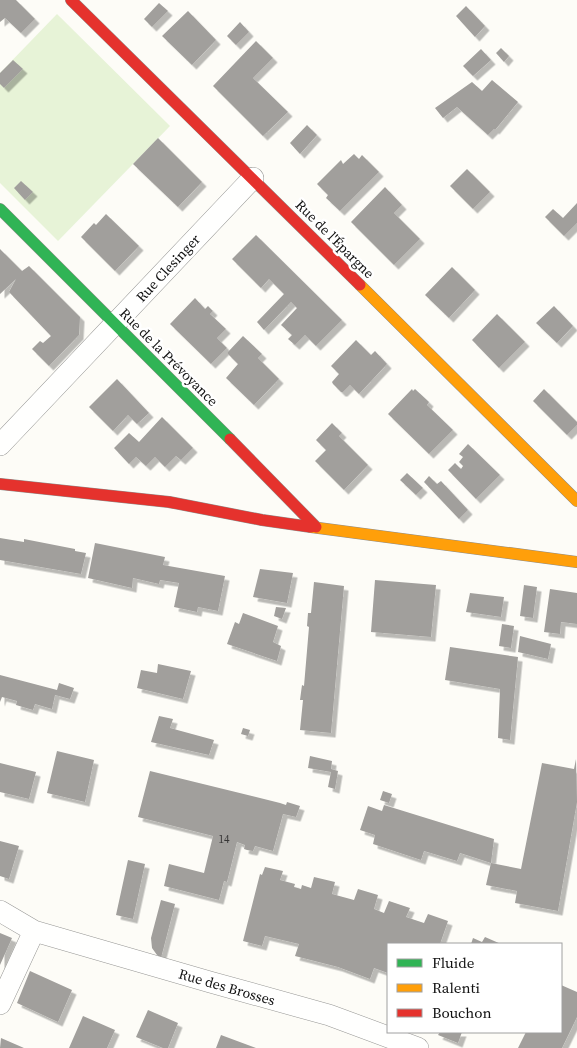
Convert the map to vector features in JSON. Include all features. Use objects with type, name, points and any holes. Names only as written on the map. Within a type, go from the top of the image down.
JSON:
[{"type":"street","name":"Rue de l'Épargne","points":[[70,0],[253,178],[577,501]]},
{"type":"street","name":"Rue Clesinger","points":[[0,445],[253,178]]},
{"type":"street","name":"Rue de la Prévoyance","points":[[0,209],[316,527]]},
{"type":"street","points":[[0,484],[170,502],[262,520],[577,562]]},
{"type":"street","name":"Rue des Brosses","points":[[0,911],[34,931],[329,1015],[418,1048]]},
{"type":"street","points":[[0,1004],[34,931]]},
{"type":"green space","points":[[57,14],[170,126],[58,241],[0,183],[0,73]]},
{"type":"building","points":[[0,0],[16,0],[35,19],[21,33],[5,18],[0,22]]},
{"type":"building","points":[[159,3],[168,11],[152,27],[144,19]]},
{"type":"building","points":[[466,6],[485,26],[475,37],[456,16]]},
{"type":"building","points":[[188,11],[216,40],[192,65],[162,36]]},
{"type":"building","points":[[240,22],[249,32],[236,45],[227,36]]},
{"type":"building","points":[[256,41],[273,58],[253,78],[288,112],[263,136],[213,86]]},
{"type":"building","points":[[501,48],[509,56],[504,62],[496,53]]},
{"type":"building","points":[[481,49],[491,60],[473,76],[463,66]]},
{"type":"building","points":[[13,60],[23,69],[4,88],[0,84],[0,73]]},
{"type":"building","points":[[492,80],[518,102],[495,130],[488,135],[457,107],[443,118],[435,108],[472,82],[482,91]]},
{"type":"building","points":[[307,125],[317,135],[300,154],[290,143]]},
{"type":"building","points":[[158,138],[202,182],[178,207],[133,164]]},
{"type":"building","points":[[354,154],[359,159],[362,155],[379,172],[340,211],[326,198],[328,195],[317,184],[341,160],[343,164]]},
{"type":"building","points":[[467,169],[490,192],[473,209],[450,186]]},
{"type":"building","points":[[21,181],[33,192],[25,200],[14,188]]},
{"type":"building","points":[[385,187],[402,205],[394,213],[420,239],[394,265],[351,222]]},
{"type":"building","points":[[577,203],[577,223],[564,236],[545,217],[553,209],[563,218]]},
{"type":"building","points":[[106,214],[139,246],[115,271],[81,237],[94,223],[96,225]]},
{"type":"building","points":[[256,235],[342,320],[316,346],[305,335],[295,345],[288,339],[292,335],[281,325],[297,308],[291,302],[264,330],[257,322],[284,294],[269,279],[261,288],[232,259]]},
{"type":"building","points":[[0,249],[22,271],[29,266],[80,317],[79,335],[49,366],[32,349],[40,341],[43,343],[51,336],[9,292],[16,279],[0,294]]},
{"type":"building","points":[[452,267],[475,290],[449,318],[425,295]]},
{"type":"building","points":[[195,298],[205,309],[208,306],[213,311],[210,314],[226,329],[217,338],[227,348],[211,364],[170,324]]},
{"type":"building","points":[[554,306],[573,326],[557,343],[536,323]]},
{"type":"building","points":[[497,314],[525,342],[499,368],[472,340]]},
{"type":"building","points":[[243,336],[262,354],[258,358],[279,379],[254,405],[226,378],[238,364],[227,353]]},
{"type":"building","points":[[356,340],[371,355],[375,351],[387,364],[359,394],[350,385],[341,392],[332,382],[339,374],[331,366]]},
{"type":"building","points":[[117,379],[149,413],[137,424],[128,415],[113,431],[89,407]]},
{"type":"building","points":[[412,389],[413,391],[415,389],[429,402],[427,405],[453,430],[429,454],[388,414]]},
{"type":"building","points":[[544,389],[577,422],[577,425],[567,435],[533,401]]},
{"type":"building","points":[[162,417],[193,448],[181,460],[176,456],[165,467],[155,457],[146,466],[136,457],[129,464],[114,448],[129,433],[139,442]]},
{"type":"building","points":[[332,423],[342,433],[339,436],[368,465],[344,490],[315,461],[326,450],[316,440]]},
{"type":"building","points":[[468,444],[500,475],[476,499],[448,470],[455,463],[461,469],[463,466],[459,462],[463,457],[459,454]]},
{"type":"building","points":[[407,473],[423,488],[416,495],[400,480]]},
{"type":"building","points":[[429,476],[437,484],[441,481],[468,510],[459,519],[424,482]]},
{"type":"building","points":[[0,538],[24,542],[24,539],[86,553],[81,574],[0,560]]},
{"type":"building","points":[[95,543],[165,557],[163,565],[225,576],[218,611],[198,607],[197,612],[174,607],[179,583],[160,580],[159,584],[133,578],[132,588],[88,578]]},
{"type":"building","points":[[260,569],[293,573],[287,603],[253,597]]},
{"type":"building","points":[[375,580],[436,585],[431,637],[371,632]]},
{"type":"building","points":[[314,582],[344,586],[331,733],[300,730],[303,700],[300,700],[302,685],[304,686],[309,627],[307,626],[308,613],[311,613]]},
{"type":"building","points":[[524,585],[537,587],[533,618],[520,616]]},
{"type":"building","points":[[550,589],[577,593],[577,624],[561,622],[560,634],[544,632]]},
{"type":"building","points":[[470,593],[504,597],[501,617],[466,612]]},
{"type":"building","points":[[276,607],[286,608],[282,619],[274,616]]},
{"type":"building","points":[[243,613],[278,626],[273,642],[281,646],[277,661],[227,644],[235,622],[239,624]]},
{"type":"building","points":[[502,624],[514,626],[511,648],[499,646]]},
{"type":"building","points":[[520,636],[551,644],[548,659],[518,652]]},
{"type":"building","points":[[450,647],[518,657],[510,740],[498,738],[500,689],[445,680]]},
{"type":"building","points":[[158,664],[191,671],[183,699],[137,688],[141,670],[157,673]]},
{"type":"building","points":[[0,675],[57,690],[59,683],[74,688],[70,699],[55,695],[52,709],[35,704],[33,710],[16,705],[17,701],[2,697],[0,702]]},
{"type":"building","points":[[159,716],[173,719],[170,728],[214,740],[209,755],[151,742]]},
{"type":"building","points":[[243,728],[250,730],[248,736],[241,734]]},
{"type":"building","points":[[57,751],[94,760],[85,802],[47,793]]},
{"type":"building","points":[[310,756],[332,761],[331,769],[338,771],[335,789],[328,787],[331,772],[308,768]]},
{"type":"building","points":[[576,759],[577,802],[558,911],[515,903],[517,891],[486,885],[491,863],[521,869],[542,763],[574,769]]},
{"type":"building","points":[[0,763],[36,772],[29,799],[0,792]]},
{"type":"building","points":[[150,771],[286,805],[287,802],[300,806],[296,817],[283,814],[273,851],[255,846],[253,851],[247,850],[244,849],[245,845],[237,842],[227,882],[224,881],[219,900],[164,886],[169,864],[204,873],[213,836],[138,817]]},
{"type":"building","points":[[383,791],[392,794],[389,803],[380,800]]},
{"type":"building","points":[[384,805],[494,839],[491,863],[460,853],[457,861],[424,851],[421,860],[373,844],[375,835],[360,830],[368,806],[382,811]]},
{"type":"building","points":[[0,841],[19,846],[9,879],[0,876]]},
{"type":"building","points":[[128,860],[145,864],[133,919],[116,915]]},
{"type":"building","points":[[265,867],[283,871],[280,880],[295,884],[294,887],[301,889],[302,885],[311,888],[314,877],[335,882],[332,894],[354,900],[358,889],[378,895],[374,909],[384,913],[389,901],[410,908],[406,917],[424,923],[428,914],[448,921],[440,943],[387,943],[387,973],[374,968],[370,979],[338,967],[295,956],[299,944],[265,936],[262,946],[243,941],[260,874],[262,875]]},
{"type":"building","points":[[161,900],[175,904],[161,958],[152,948],[151,938]]},
{"type":"building","points":[[0,933],[12,938],[0,965]]},
{"type":"building","points":[[485,937],[499,943],[471,943],[473,938],[482,942]]},
{"type":"building","points":[[30,971],[72,990],[58,1022],[17,1003]]},
{"type":"building","points":[[562,985],[577,992],[577,1017],[562,1048],[518,1048],[526,1033],[562,1033]]},
{"type":"building","points":[[148,1010],[178,1023],[168,1048],[163,1048],[136,1037]]},
{"type":"building","points":[[83,1016],[115,1030],[107,1048],[69,1048]]},
{"type":"building","points":[[439,1033],[462,1033],[458,1043],[438,1035]]},
{"type":"building","points":[[221,1035],[256,1048],[216,1048]]},
{"type":"building","points":[[1,1038],[24,1048],[0,1048]]},
{"type":"traffic: fast","points":[[0,209],[230,439]]},
{"type":"traffic: slow","points":[[360,285],[577,501]]},
{"type":"traffic: slow","points":[[311,527],[577,562]]},
{"type":"traffic: jam","points":[[71,0],[360,285]]},
{"type":"traffic: jam","points":[[230,439],[316,527]]},
{"type":"traffic: jam","points":[[0,484],[169,502],[262,520],[311,527]]}]
